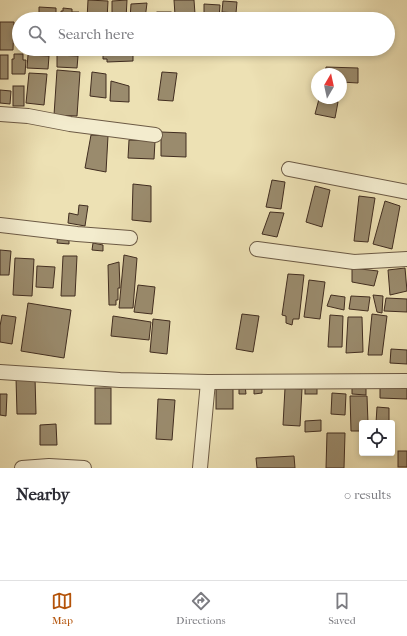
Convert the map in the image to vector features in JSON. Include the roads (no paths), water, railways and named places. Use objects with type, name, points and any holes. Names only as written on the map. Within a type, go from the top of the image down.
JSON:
[{"type":"street","points":[[0,114],[28,116],[70,124],[155,135]]},
{"type":"street","points":[[289,169],[407,192]]},
{"type":"street","points":[[0,225],[76,234],[130,238]]},
{"type":"street","points":[[257,249],[354,262],[407,259]]},
{"type":"street","points":[[0,372],[120,380],[208,382],[407,381]]},
{"type":"street","points":[[200,468],[208,382]]},
{"type":"street","points":[[22,468],[84,468]]}]
